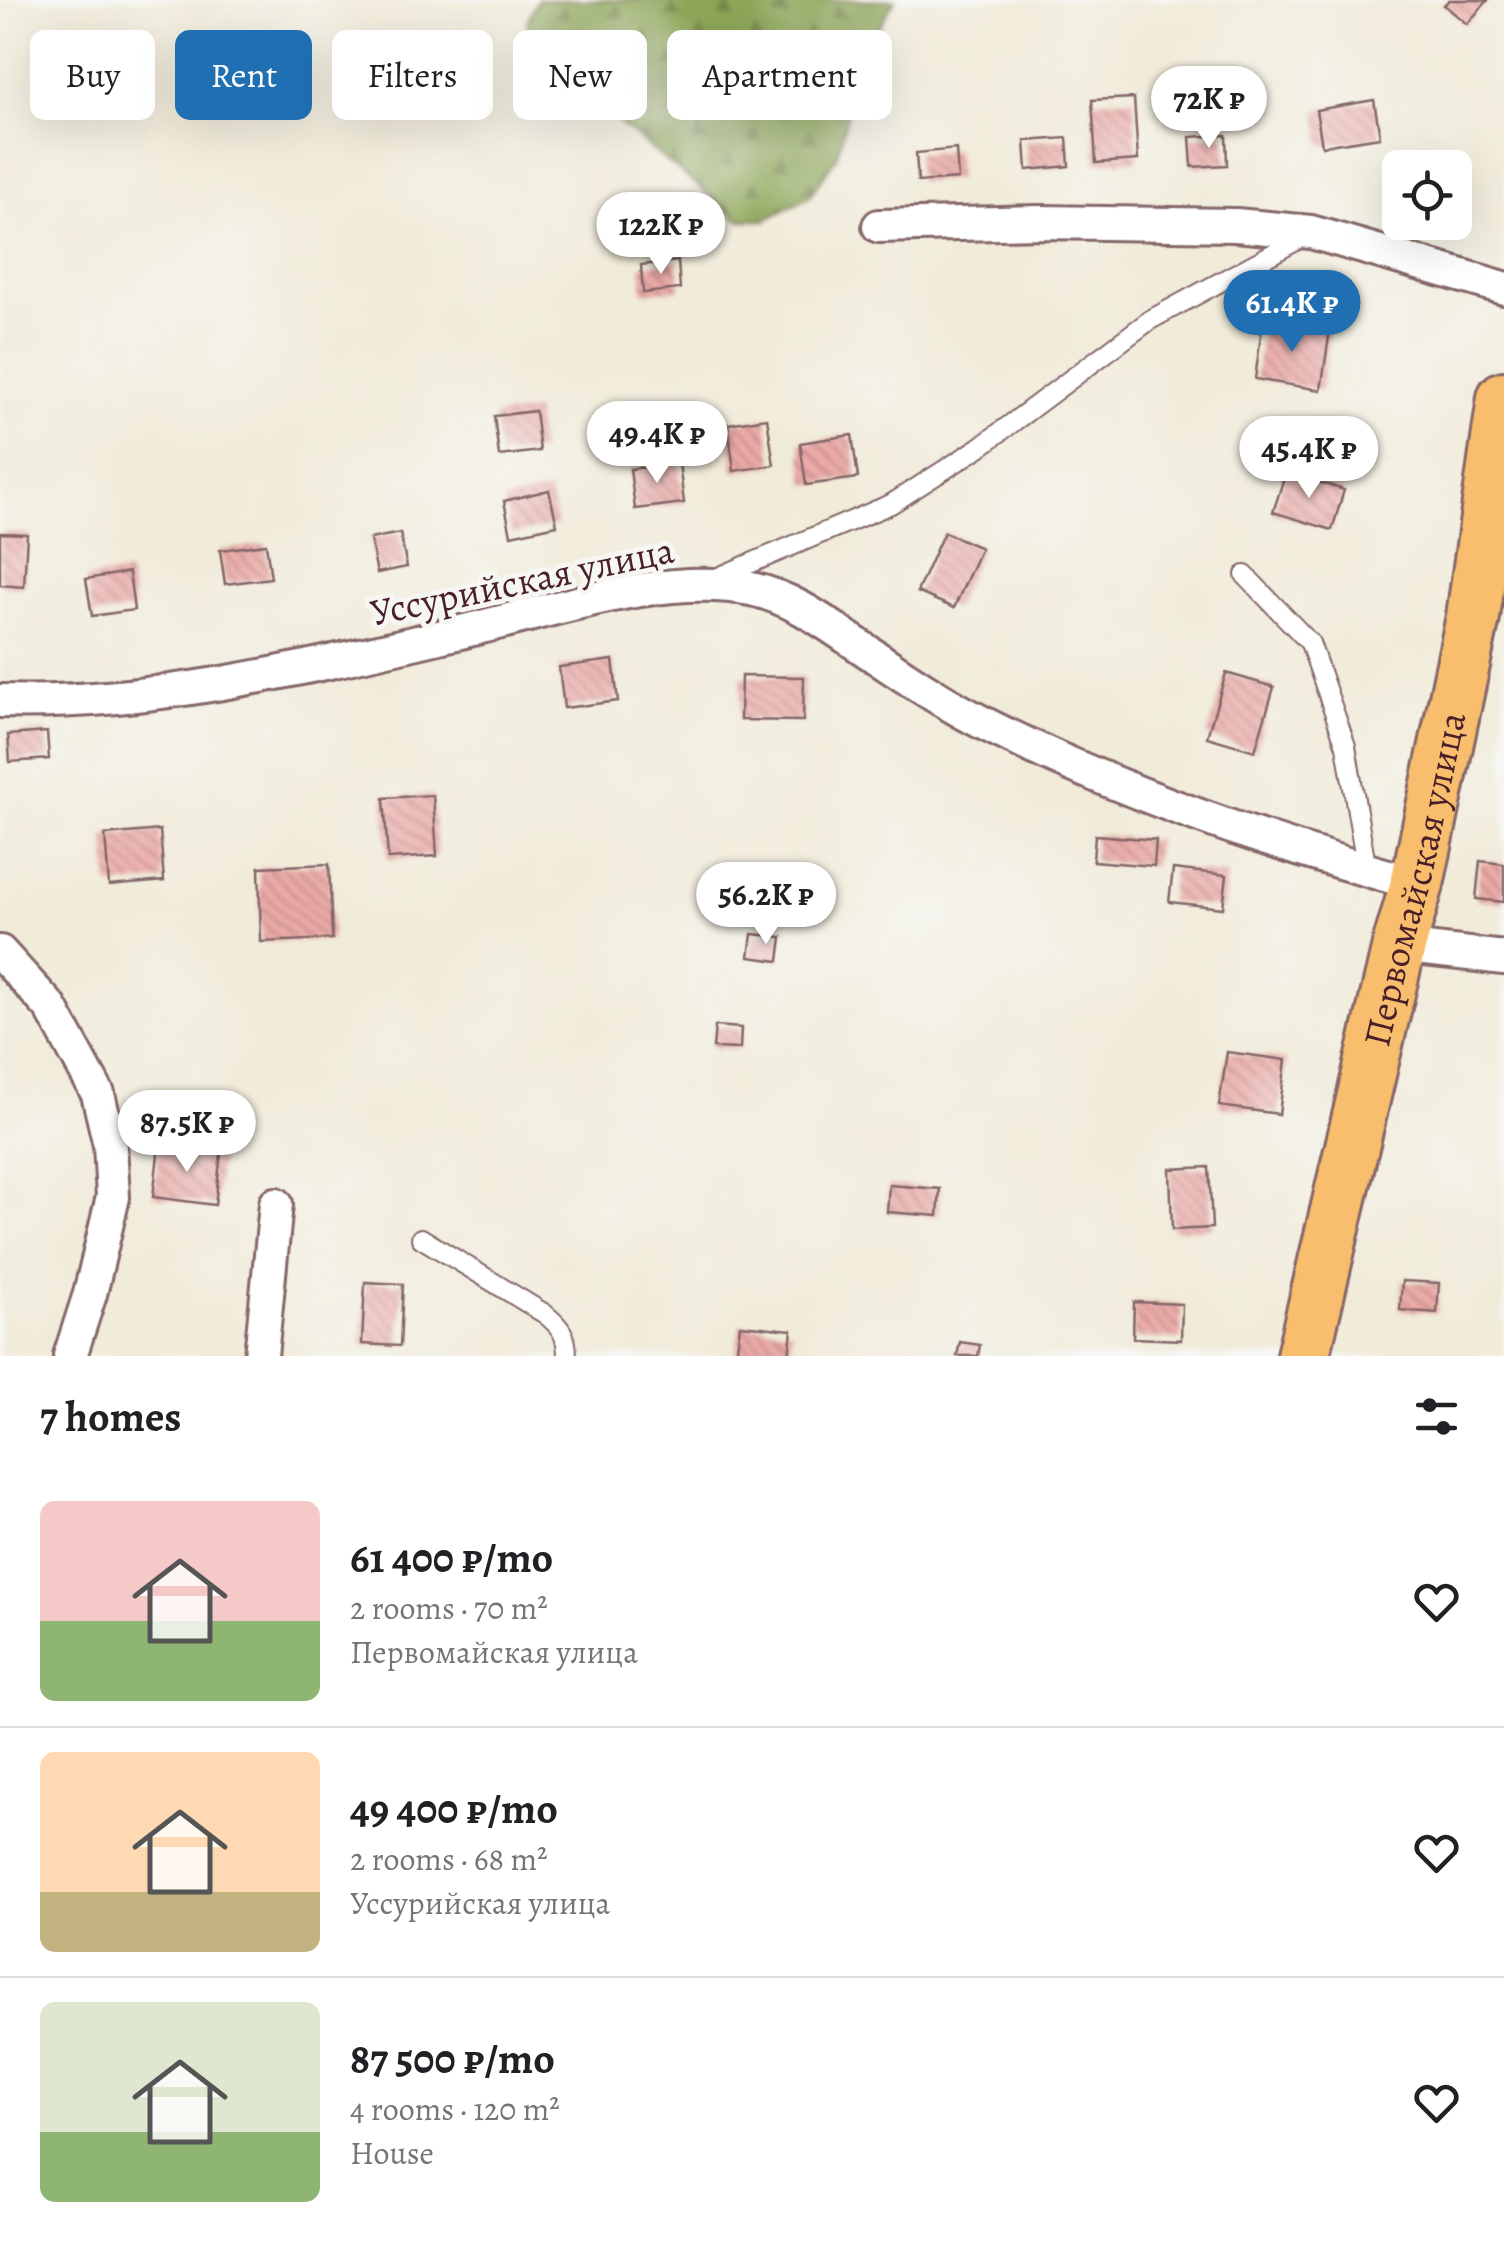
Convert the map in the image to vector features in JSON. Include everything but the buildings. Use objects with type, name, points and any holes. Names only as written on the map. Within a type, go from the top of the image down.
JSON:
[{"type":"main road","name":"Первомайская улица","points":[[1303,1356],[1400,946],[1489,611],[1504,398]]},
{"type":"street","points":[[879,226],[1040,222],[1236,225],[1311,232],[1504,288]]},
{"type":"street","name":"Уссурийская улица","points":[[0,701],[50,703],[330,663],[623,594],[702,584],[753,590],[798,605],[901,674],[992,728],[1164,804],[1366,871],[1418,884]]},
{"type":"street","points":[[1400,946],[1504,958]]},
{"type":"street","points":[[0,952],[50,1008],[98,1094],[110,1145],[113,1197],[90,1294],[70,1356]]},
{"type":"street","points":[[261,1356],[276,1204]]},
{"type":"lane","points":[[702,584],[891,504],[980,448],[1150,320],[1311,232]]},
{"type":"lane","points":[[1245,575],[1310,643],[1346,746],[1366,871]]},
{"type":"lane","points":[[421,1238],[546,1314],[566,1336],[567,1356]]},
{"type":"green space","points":[[537,0],[895,0],[877,30],[667,30],[667,120],[846,120],[836,158],[809,197],[765,220],[740,220],[615,120],[647,120],[647,30],[527,30]]}]
